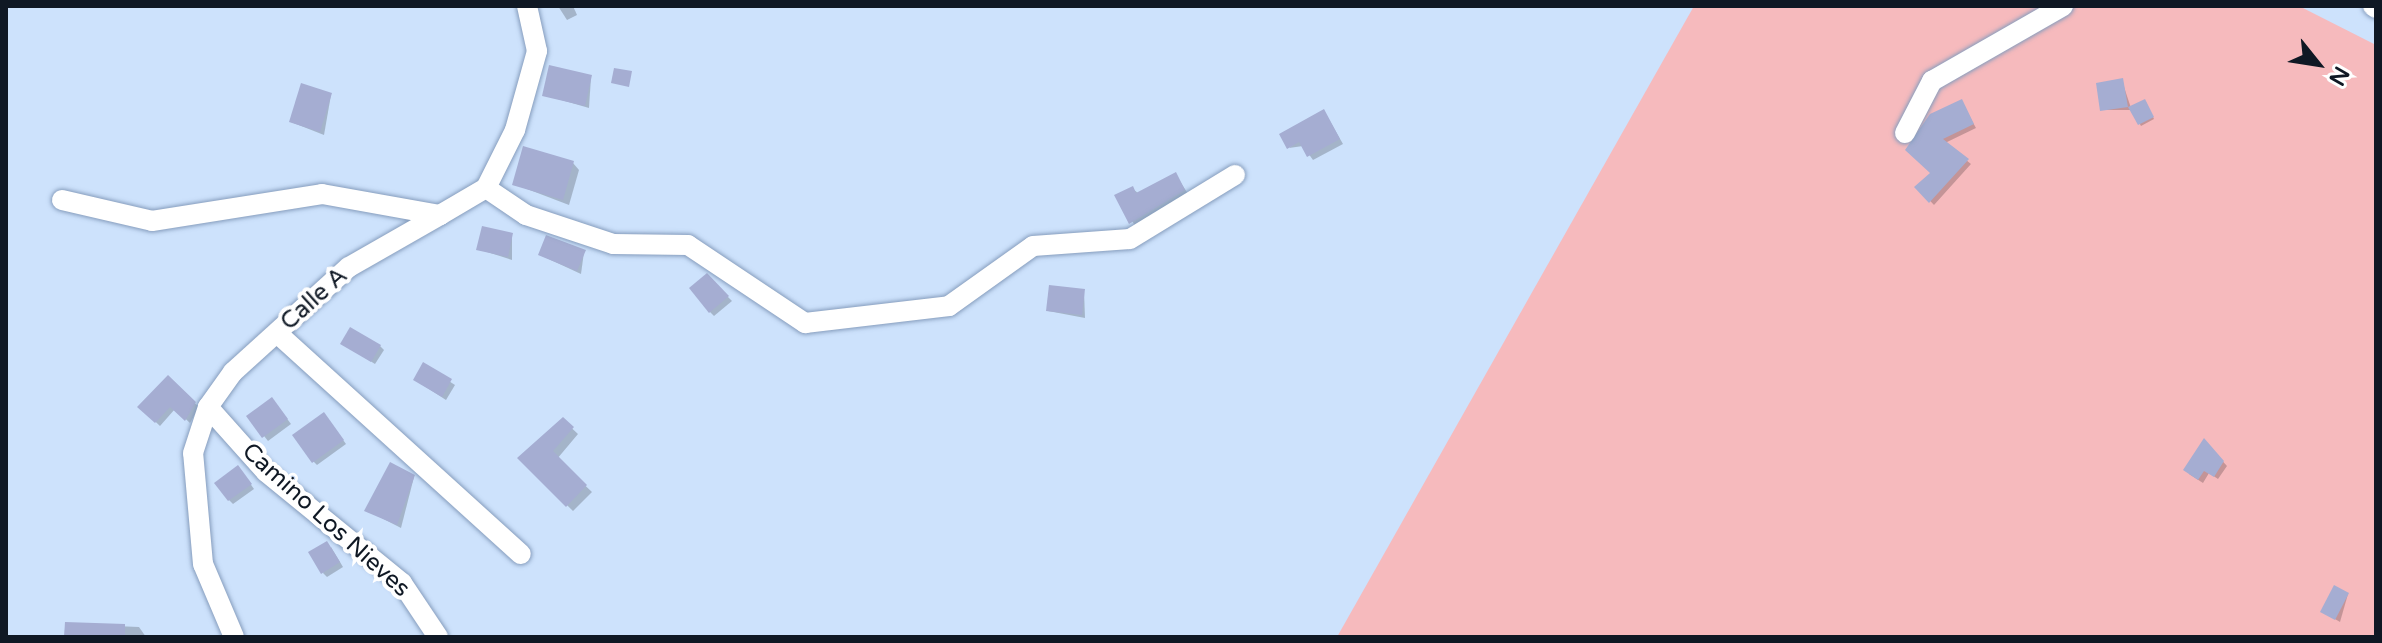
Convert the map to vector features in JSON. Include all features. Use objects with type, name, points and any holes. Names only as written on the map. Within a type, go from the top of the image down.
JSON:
[{"type":"street","points":[[527,6],[537,51],[515,130],[486,188],[526,215],[613,244],[688,245],[805,323],[949,306],[1033,246],[1130,239],[1235,175]]},
{"type":"street","points":[[1905,133],[1932,81],[2063,6]]},
{"type":"street","name":"Calle A","points":[[208,407],[277,333],[349,267],[486,188]]},
{"type":"street","points":[[62,200],[152,221],[322,194],[440,215]]},
{"type":"street","points":[[277,333],[521,554]]},
{"type":"street","points":[[208,407],[193,453],[203,564],[234,637]]},
{"type":"street","name":"Camino Los Nieves","points":[[208,407],[266,472],[402,583],[438,637]]},
{"type":"shaded area","points":[[1694,6],[2299,6],[2376,45],[2376,637],[1337,637]]},
{"type":"building","points":[[549,65],[592,75],[585,106],[542,96]]},
{"type":"building","points":[[614,68],[632,71],[629,87],[611,83]]},
{"type":"building","points":[[2123,78],[2128,107],[2100,111],[2096,83]]},
{"type":"building","points":[[301,83],[332,93],[320,132],[289,122]]},
{"type":"building","points":[[1962,99],[1974,124],[1943,139],[1969,159],[1929,203],[1914,187],[1930,173],[1905,150],[1930,114]]},
{"type":"building","points":[[2145,99],[2154,117],[2138,125],[2128,107]]},
{"type":"building","points":[[1324,109],[1340,139],[1307,157],[1299,142],[1287,149],[1279,134]]},
{"type":"building","points":[[523,146],[574,161],[563,200],[512,185]]},
{"type":"building","points":[[1176,172],[1185,190],[1129,224],[1114,195],[1133,186],[1136,193]]},
{"type":"building","points":[[482,226],[513,233],[508,257],[476,250]]},
{"type":"building","points":[[546,235],[586,250],[577,271],[538,255]]},
{"type":"building","points":[[707,273],[729,296],[709,313],[689,288]]},
{"type":"building","points":[[1049,285],[1085,289],[1082,315],[1046,311]]},
{"type":"building","points":[[350,327],[381,345],[371,362],[340,344]]},
{"type":"building","points":[[423,362],[452,379],[442,397],[413,380]]},
{"type":"building","points":[[168,375],[196,402],[185,421],[170,407],[155,423],[137,407]]},
{"type":"building","points":[[272,397],[288,419],[262,438],[246,416]]},
{"type":"building","points":[[324,412],[344,440],[312,463],[292,435]]},
{"type":"building","points":[[563,417],[574,427],[553,451],[587,485],[566,507],[517,458]]},
{"type":"building","points":[[2204,438],[2224,461],[2214,477],[2204,471],[2198,480],[2183,470]]},
{"type":"building","points":[[390,462],[415,475],[397,525],[364,511]]},
{"type":"building","points":[[238,465],[252,484],[228,501],[214,483]]},
{"type":"building","points":[[327,541],[340,562],[321,574],[308,552]]},
{"type":"building","points":[[2334,585],[2349,593],[2335,620],[2320,612]]},
{"type":"building","points":[[65,622],[125,624],[125,637],[64,637]]}]
